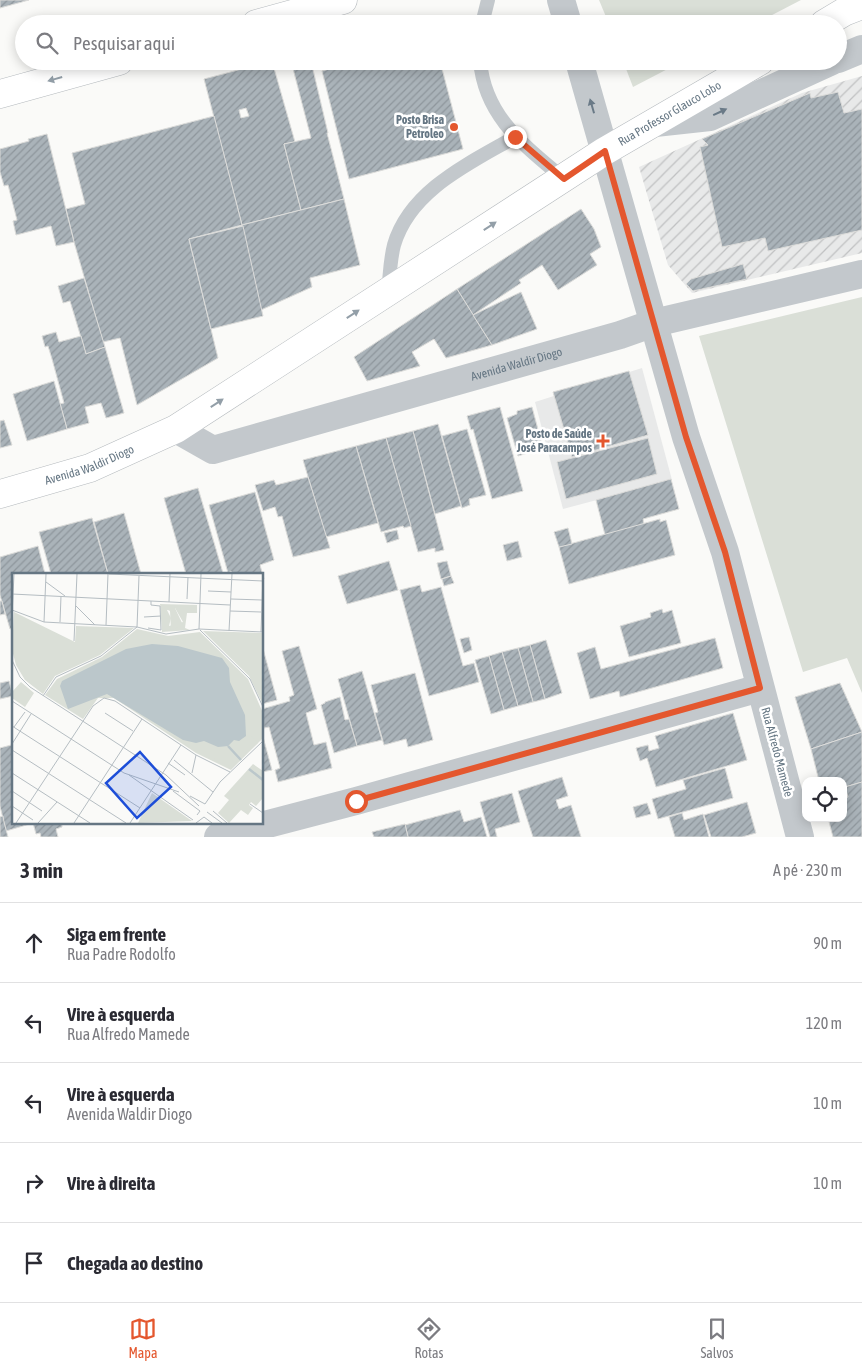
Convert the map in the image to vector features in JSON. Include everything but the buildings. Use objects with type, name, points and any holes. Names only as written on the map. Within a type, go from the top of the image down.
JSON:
[{"type":"main road","points":[[289,15],[343,0]]},
{"type":"main road","points":[[839,15],[862,5]]},
{"type":"main road","points":[[0,94],[87,70]]},
{"type":"main road","name":"Rua Professor Glauco Lobo","points":[[605,151],[745,70]]},
{"type":"main road","name":"Avenida Waldir Diogo","points":[[0,494],[90,468],[176,429],[605,151]]},
{"type":"street","points":[[561,0],[565,15]]},
{"type":"street","points":[[847,55],[862,49]]},
{"type":"street","name":"Rua Alfredo Mamede","points":[[582,70],[686,437],[725,552],[800,837]]},
{"type":"street","points":[[655,123],[710,117],[812,70]]},
{"type":"street","name":"Avenida Waldir Diogo","points":[[176,429],[214,450],[620,335],[654,323],[862,274]]},
{"type":"street","points":[[218,837],[760,688]]},
{"type":"lane","points":[[484,15],[488,0]]},
{"type":"lane","points":[[481,70],[492,106],[515,137],[564,179]]},
{"type":"lane","points":[[388,291],[394,244],[409,215],[431,190],[464,167],[515,137]]},
{"type":"shaded area","points":[[599,0],[801,0],[772,15],[605,15]]},
{"type":"shaded area","points":[[626,70],[666,70],[633,87]]},
{"type":"shaded area","points":[[862,76],[862,253],[692,293],[668,265],[639,167],[802,93]]},
{"type":"shaded area","points":[[862,297],[862,693],[847,658],[803,672],[699,336]]},
{"type":"shaded area","name":"Posto de Saúde José Paracampos","points":[[642,368],[672,480],[563,509],[535,402]]},
{"type":"place","name":"Posto Brisa Petroleo","points":[[454,127]]},
{"type":"place","name":"Posto de Saúde José Paracampos","points":[[603,441]]},
{"type":"route","points":[[356,801],[760,688],[725,552],[686,437],[605,151],[564,179],[515,137]]}]
